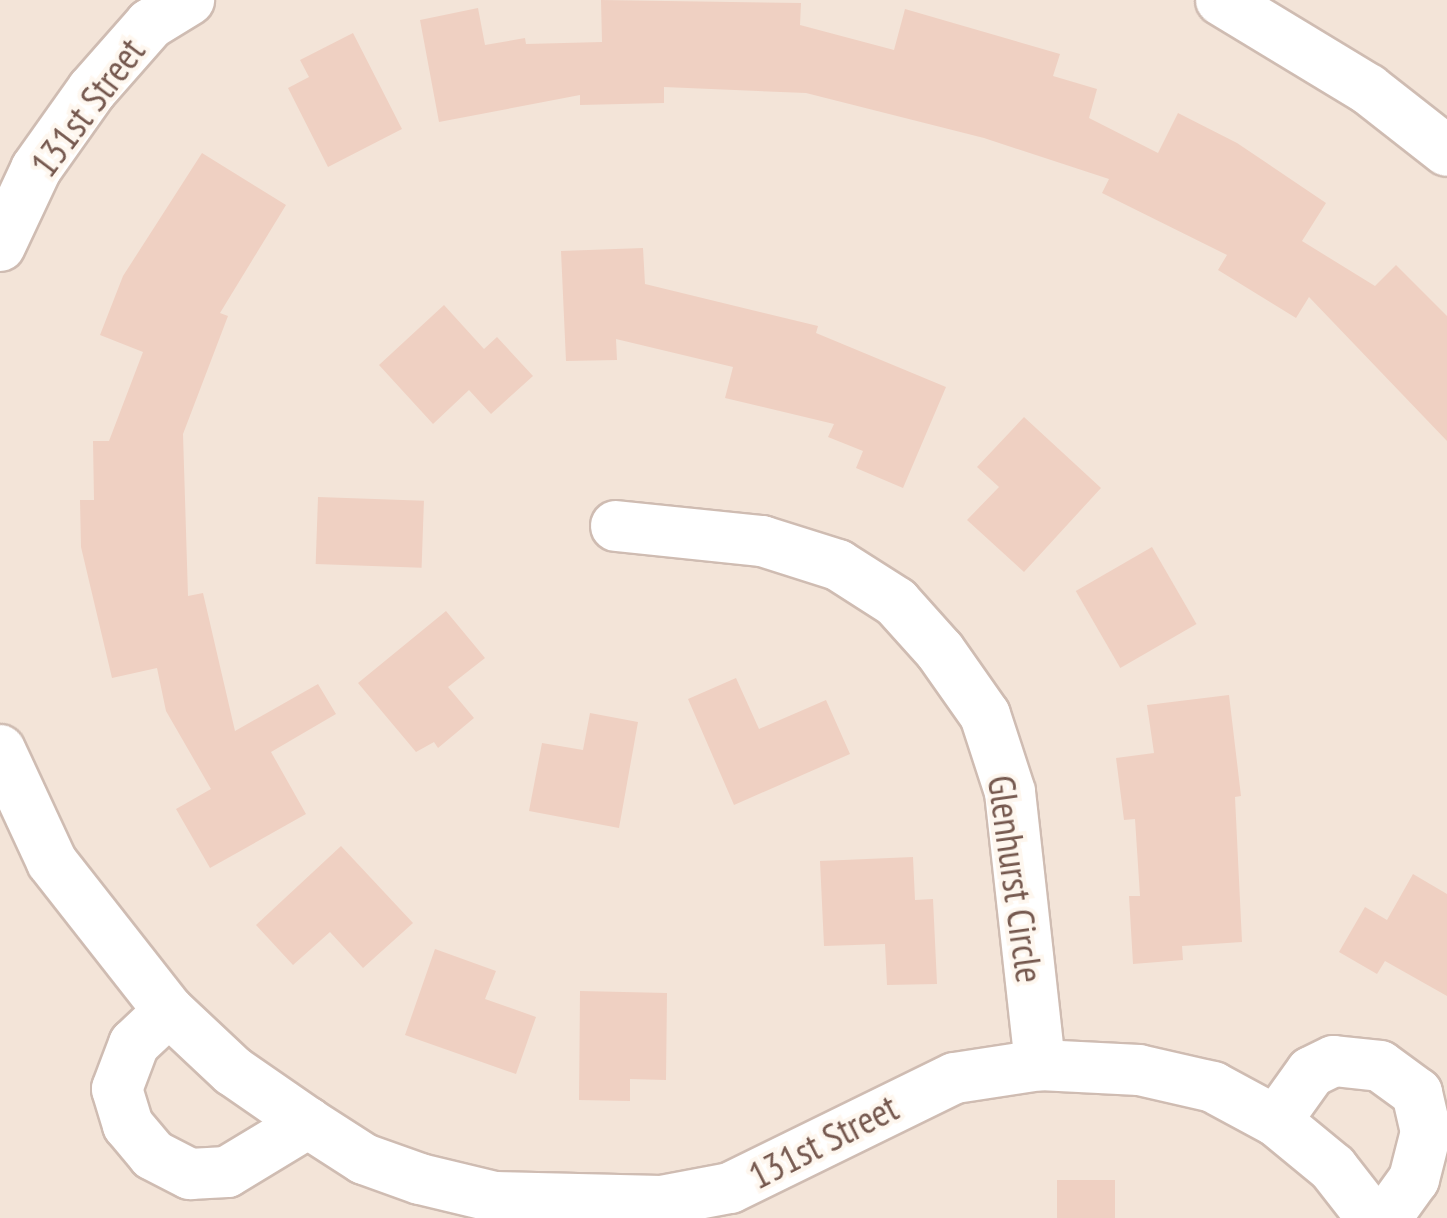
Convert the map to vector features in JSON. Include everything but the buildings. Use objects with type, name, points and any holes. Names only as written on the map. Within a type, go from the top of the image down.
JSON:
[{"type":"street","points":[[1222,0],[1368,89],[1447,152]]},
{"type":"street","name":"131st Street","points":[[0,246],[36,170],[156,8]]},
{"type":"street","name":"Glenhurst Circle","points":[[616,526],[762,541],[838,565],[896,602],[940,651],[985,715],[1010,792],[1040,1066]]},
{"type":"street","name":"131st Street","points":[[0,750],[52,862],[169,1011],[233,1071],[364,1160],[494,1198],[661,1202],[730,1188],[955,1078],[1040,1066],[1139,1070],[1213,1087],[1276,1120],[1333,1168],[1372,1218]]},
{"type":"street","points":[[169,1011],[134,1044],[118,1089],[128,1124],[153,1154],[190,1174],[227,1172],[308,1123]]},
{"type":"street","points":[[1276,1120],[1310,1072],[1334,1062],[1380,1066],[1417,1093],[1426,1132],[1414,1179],[1386,1218]]},
{"type":"shaded area","points":[[0,0],[1447,0],[1447,1218],[0,1218]]}]
